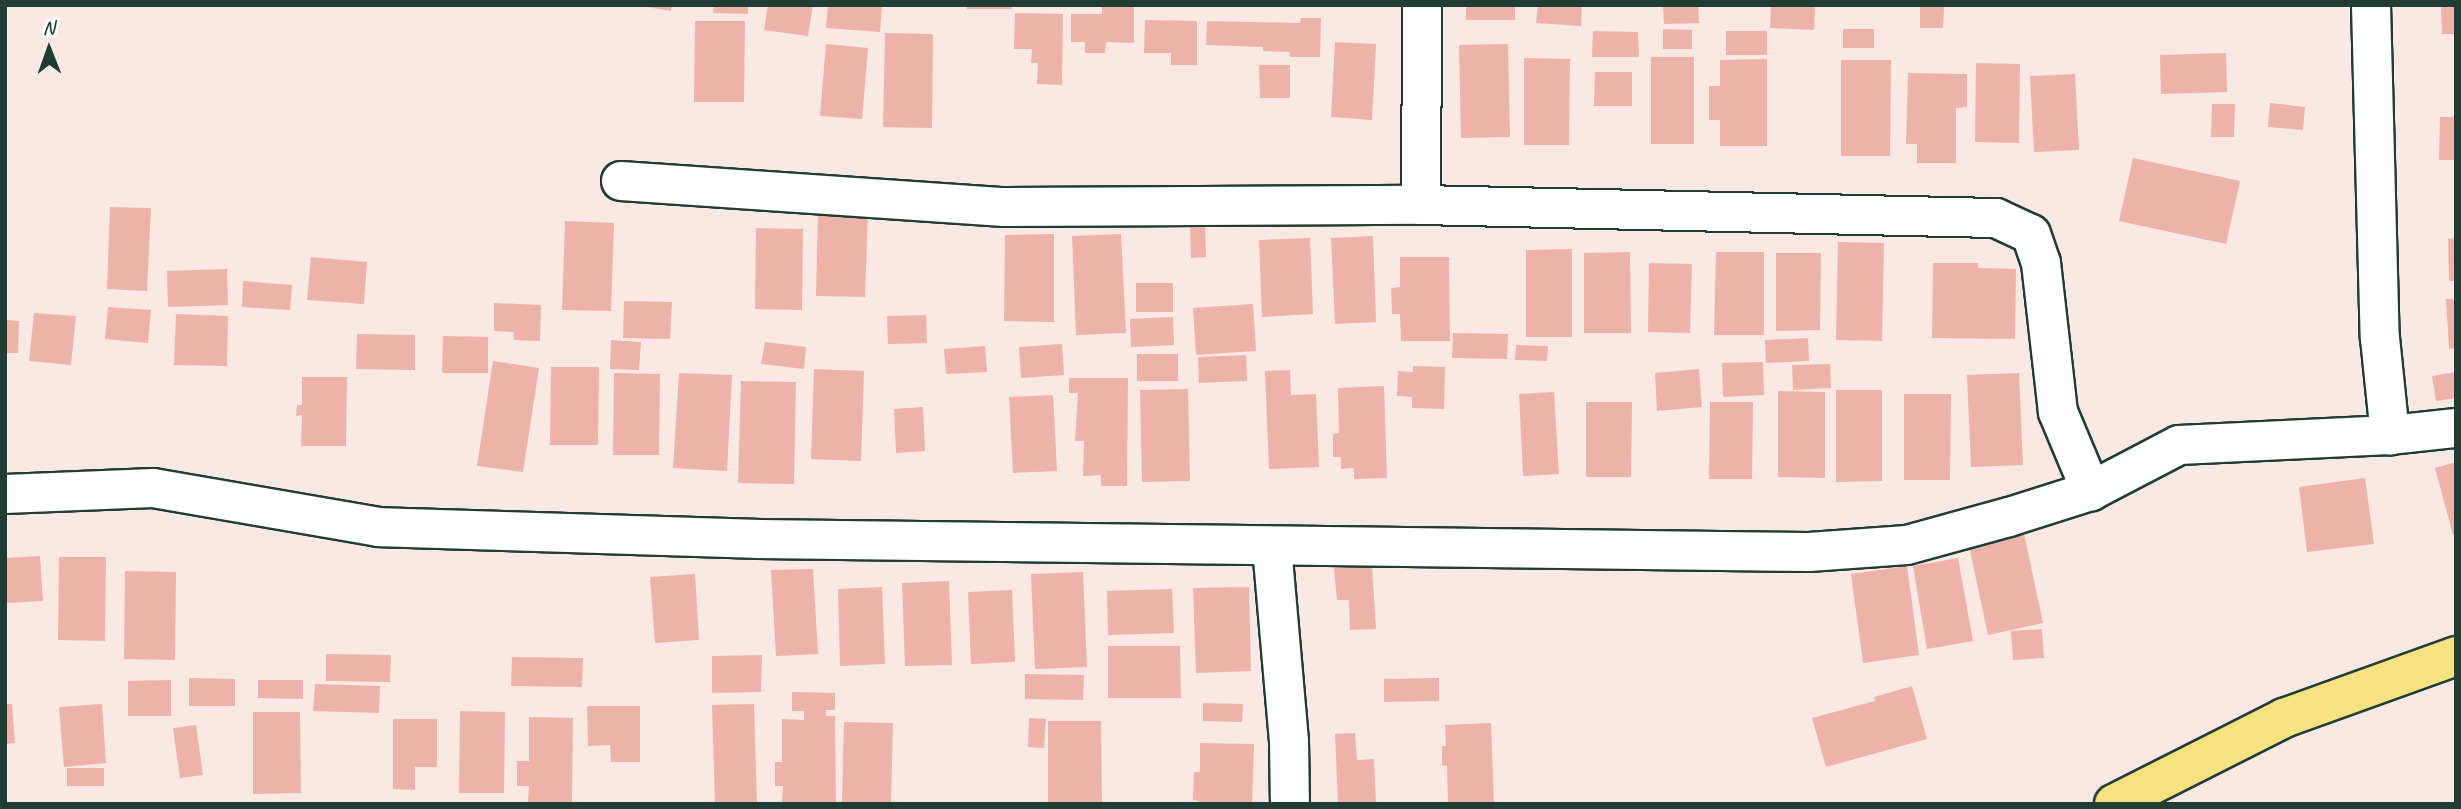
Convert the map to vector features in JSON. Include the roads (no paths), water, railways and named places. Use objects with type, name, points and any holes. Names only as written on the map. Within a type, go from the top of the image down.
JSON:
[{"type":"main road","points":[[2114,804],[2284,718],[2456,656]]},
{"type":"street","points":[[1421,205],[1422,5]]},
{"type":"street","points":[[2371,5],[2381,338],[2390,435]]},
{"type":"street","points":[[621,181],[1004,207],[1421,205],[1996,218],[2031,234],[2041,263],[2058,412],[2091,491]]},
{"type":"street","points":[[5,494],[52,495],[153,488],[379,527],[772,539],[1809,552],[1907,545],[2091,491],[2179,445],[2390,435],[2456,428]]},
{"type":"street","points":[[1272,547],[1289,742],[1290,804]]}]
